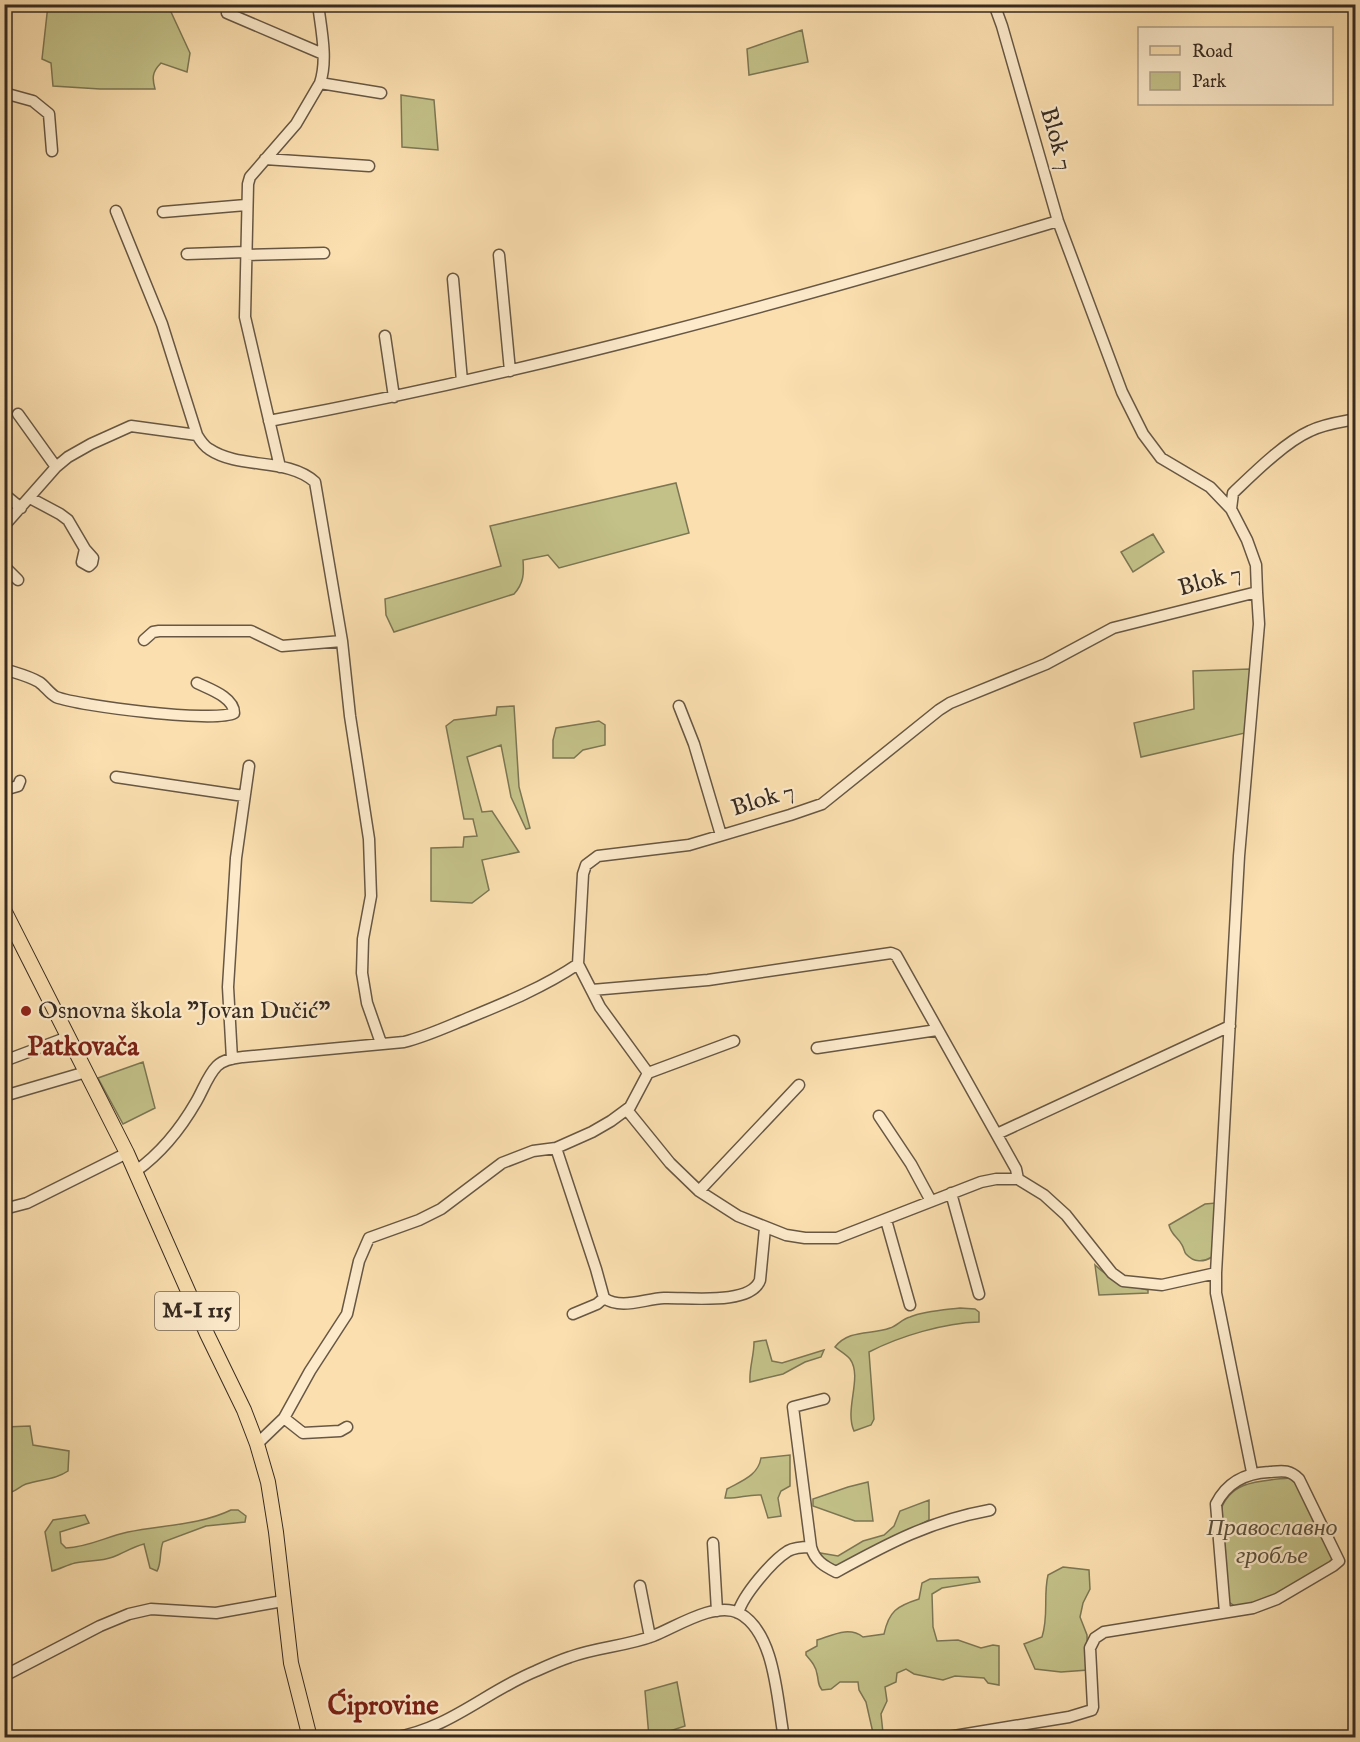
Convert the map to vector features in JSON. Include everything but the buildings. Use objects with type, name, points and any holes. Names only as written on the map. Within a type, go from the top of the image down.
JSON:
[{"type":"main road","name":"M-I 115","points":[[4,910],[136,1171],[207,1334],[244,1410],[257,1444],[268,1482],[276,1532],[291,1663],[310,1737]]},
{"type":"street","points":[[280,467],[245,317],[246,205],[250,177],[296,124],[320,83],[323,54],[318,4]]},
{"type":"street","name":"Blok 7","points":[[578,964],[583,874],[586,865],[598,856],[689,845],[822,804],[950,703],[1046,664],[1113,628],[1257,592],[1256,565],[1231,508],[1210,487],[1161,458],[1143,434],[1122,392],[1058,221],[994,4]]},
{"type":"street","points":[[227,14],[323,54]]},
{"type":"street","points":[[320,83],[381,93]]},
{"type":"street","points":[[4,93],[33,101],[49,114],[52,151]]},
{"type":"street","points":[[265,159],[369,166]]},
{"type":"street","points":[[163,212],[246,205]]},
{"type":"street","points":[[116,211],[162,324],[196,435],[207,448],[224,457],[280,467],[308,475],[315,482],[342,640],[350,716],[369,839],[371,896],[363,939],[362,973],[367,1003],[381,1043]]},
{"type":"street","points":[[269,421],[394,397],[593,352],[822,290],[1058,221]]},
{"type":"street","points":[[187,254],[324,253]]},
{"type":"street","points":[[499,255],[510,371]]},
{"type":"street","points":[[453,279],[462,381]]},
{"type":"street","points":[[385,336],[394,397]]},
{"type":"street","points":[[18,414],[56,466]]},
{"type":"street","points":[[1231,508],[1233,494],[1295,439],[1331,424],[1356,419]]},
{"type":"street","points":[[4,526],[56,466],[91,444],[131,426],[196,435]]},
{"type":"street","points":[[1210,487],[1240,487]]},
{"type":"street","points":[[4,494],[21,508]]},
{"type":"street","points":[[30,498],[68,520],[85,549]]},
{"type":"street","points":[[4,566],[18,580]]},
{"type":"street","points":[[1252,1472],[1216,1293],[1216,1273],[1239,856],[1259,624],[1257,592]]},
{"type":"street","points":[[144,640],[153,632],[229,631],[255,632],[282,646],[342,640]]},
{"type":"street","points":[[4,669],[40,682],[54,697],[138,712],[220,717],[234,713],[234,708],[229,701],[197,683]]},
{"type":"street","points":[[680,706],[721,835]]},
{"type":"street","points":[[232,1059],[228,987],[236,858],[249,766]]},
{"type":"street","points":[[116,777],[244,796]]},
{"type":"street","points":[[4,790],[18,786],[20,781]]},
{"type":"street","points":[[592,990],[708,980],[891,953],[896,955],[997,1134],[1016,1169],[1018,1179]]},
{"type":"street","points":[[136,1171],[165,1146],[196,1103],[217,1066],[222,1062],[232,1059],[404,1042],[419,1038],[494,1008],[567,972],[578,964],[600,1007],[648,1073]]},
{"type":"street","points":[[997,1134],[1230,1026]]},
{"type":"street","points":[[817,1048],[937,1030]]},
{"type":"street","points":[[4,1061],[68,1037]]},
{"type":"street","points":[[257,1444],[284,1418],[310,1371],[347,1314],[359,1261],[369,1238],[419,1220],[441,1209],[502,1163],[533,1151],[556,1148],[592,1132],[627,1110],[648,1073],[735,1041]]},
{"type":"street","points":[[4,1096],[86,1072]]},
{"type":"street","points":[[699,1191],[799,1085]]},
{"type":"street","points":[[627,1110],[670,1163],[699,1191],[738,1216],[786,1235],[805,1238],[837,1238],[981,1182],[1018,1179],[1044,1195],[1066,1215],[1112,1273],[1124,1281],[1162,1285],[1216,1273]]},
{"type":"street","points":[[879,1116],[911,1164],[931,1201]]},
{"type":"street","points":[[556,1148],[604,1298],[618,1304],[663,1298],[708,1299],[752,1291],[760,1280],[765,1228]]},
{"type":"street","points":[[4,1209],[27,1203],[127,1153]]},
{"type":"street","points":[[951,1193],[980,1294]]},
{"type":"street","points":[[886,1220],[910,1305]]},
{"type":"street","points":[[573,1314],[597,1304],[604,1298]]},
{"type":"street","points":[[824,1399],[793,1407],[811,1547],[814,1556],[824,1566],[836,1572],[912,1532],[960,1516],[990,1510]]},
{"type":"street","points":[[284,1418],[303,1433],[340,1431],[347,1427]]},
{"type":"street","points":[[942,1737],[1058,1719],[1088,1712],[1093,1707],[1090,1648],[1095,1638],[1104,1632],[1253,1608],[1277,1599],[1339,1561],[1299,1479],[1292,1472],[1284,1470],[1252,1472],[1228,1486],[1216,1504],[1225,1612]]},
{"type":"street","points":[[713,1543],[717,1611]]},
{"type":"street","points":[[738,1613],[741,1604],[775,1561],[790,1550],[811,1547]]},
{"type":"street","points":[[640,1586],[650,1637]]},
{"type":"street","points":[[4,1676],[100,1626],[129,1614],[151,1609],[216,1613],[283,1601]]},
{"type":"street","points":[[393,1737],[432,1727],[456,1717],[492,1693],[570,1656],[650,1637],[706,1613],[717,1611],[738,1613],[752,1624],[769,1657],[784,1737]]},
{"type":"green space","points":[[48,5],[159,5],[171,12],[190,53],[187,72],[161,63],[154,75],[155,89],[53,86],[51,63],[42,59]]},
{"type":"green space","points":[[802,30],[808,62],[749,75],[747,49]]},
{"type":"green space","points":[[401,95],[434,100],[438,150],[402,147]]},
{"type":"green space","points":[[676,483],[689,533],[559,568],[548,555],[523,560],[523,578],[514,594],[394,632],[386,615],[385,599],[501,566],[490,526]]},
{"type":"green space","points":[[1153,534],[1164,552],[1133,572],[1121,552]]},
{"type":"green space","points":[[1250,669],[1245,733],[1141,757],[1134,723],[1194,709],[1193,671]]},
{"type":"green space","points":[[514,706],[519,787],[530,828],[526,829],[511,797],[501,745],[467,757],[482,812],[492,811],[519,852],[482,860],[489,890],[472,903],[431,901],[431,848],[463,847],[464,837],[477,836],[473,819],[464,819],[446,726],[454,720],[496,715],[497,707]]},
{"type":"green space","points":[[599,721],[605,725],[605,745],[583,750],[574,758],[553,758],[556,728]]},
{"type":"green space","points":[[143,1062],[155,1108],[123,1124],[98,1078]]},
{"type":"green space","points":[[1216,1203],[1212,1257],[1202,1261],[1192,1259],[1185,1253],[1169,1225],[1205,1204]]},
{"type":"green space","points":[[1095,1265],[1113,1279],[1148,1290],[1148,1293],[1099,1295]]},
{"type":"green space","points":[[960,1308],[975,1309],[979,1312],[979,1322],[922,1331],[869,1352],[874,1419],[871,1425],[854,1431],[851,1422],[855,1375],[853,1366],[850,1359],[835,1347],[847,1337],[890,1328],[916,1315]]},
{"type":"green space","points":[[766,1340],[772,1361],[782,1363],[824,1350],[821,1357],[805,1362],[783,1374],[750,1382],[754,1342]]},
{"type":"green space","points":[[30,1426],[33,1445],[69,1451],[68,1471],[5,1493],[5,1427]]},
{"type":"green space","points":[[790,1455],[790,1486],[781,1491],[778,1498],[781,1516],[768,1518],[761,1495],[725,1498],[727,1489],[753,1474],[761,1458]]},
{"type":"green space","name":"Православно гробље","points":[[1289,1478],[1297,1484],[1333,1556],[1331,1562],[1274,1595],[1236,1607],[1229,1602],[1220,1512],[1231,1494],[1247,1484]]},
{"type":"green space","points":[[868,1482],[873,1521],[855,1521],[813,1506],[813,1499]]},
{"type":"green space","points":[[929,1500],[929,1520],[835,1568],[821,1560],[820,1553],[838,1556],[863,1541],[884,1535],[894,1526],[900,1511]]},
{"type":"green space","points":[[231,1510],[238,1510],[246,1516],[245,1522],[206,1526],[163,1542],[157,1571],[150,1568],[144,1544],[108,1559],[75,1563],[52,1571],[45,1532],[53,1520],[85,1515],[89,1523],[60,1532],[61,1543],[66,1548],[82,1546],[128,1532],[207,1519]]},
{"type":"green space","points":[[1063,1567],[1089,1570],[1090,1589],[1083,1603],[1080,1617],[1087,1635],[1088,1670],[1061,1672],[1035,1669],[1024,1644],[1042,1637],[1048,1575]]},
{"type":"green space","points":[[978,1577],[980,1582],[942,1588],[932,1594],[933,1627],[937,1641],[958,1640],[981,1648],[999,1646],[999,1685],[988,1683],[984,1678],[955,1676],[943,1680],[914,1674],[906,1669],[897,1673],[896,1682],[885,1687],[887,1701],[881,1714],[883,1733],[873,1733],[866,1702],[859,1690],[858,1682],[840,1682],[831,1689],[822,1690],[820,1688],[816,1668],[806,1655],[806,1652],[817,1646],[817,1640],[847,1632],[863,1637],[884,1634],[888,1620],[895,1610],[919,1599],[922,1583],[930,1579]]},
{"type":"green space","points":[[677,1682],[685,1726],[664,1733],[665,1737],[649,1737],[645,1691]]},
{"type":"place","name":"Osnovna škola \"Jovan Dučić\"","points":[[26,1011]]},
{"type":"district","name":"Patkovača","points":[[83,1048]]},
{"type":"district","name":"Ćiprovine","points":[[383,1707]]}]
